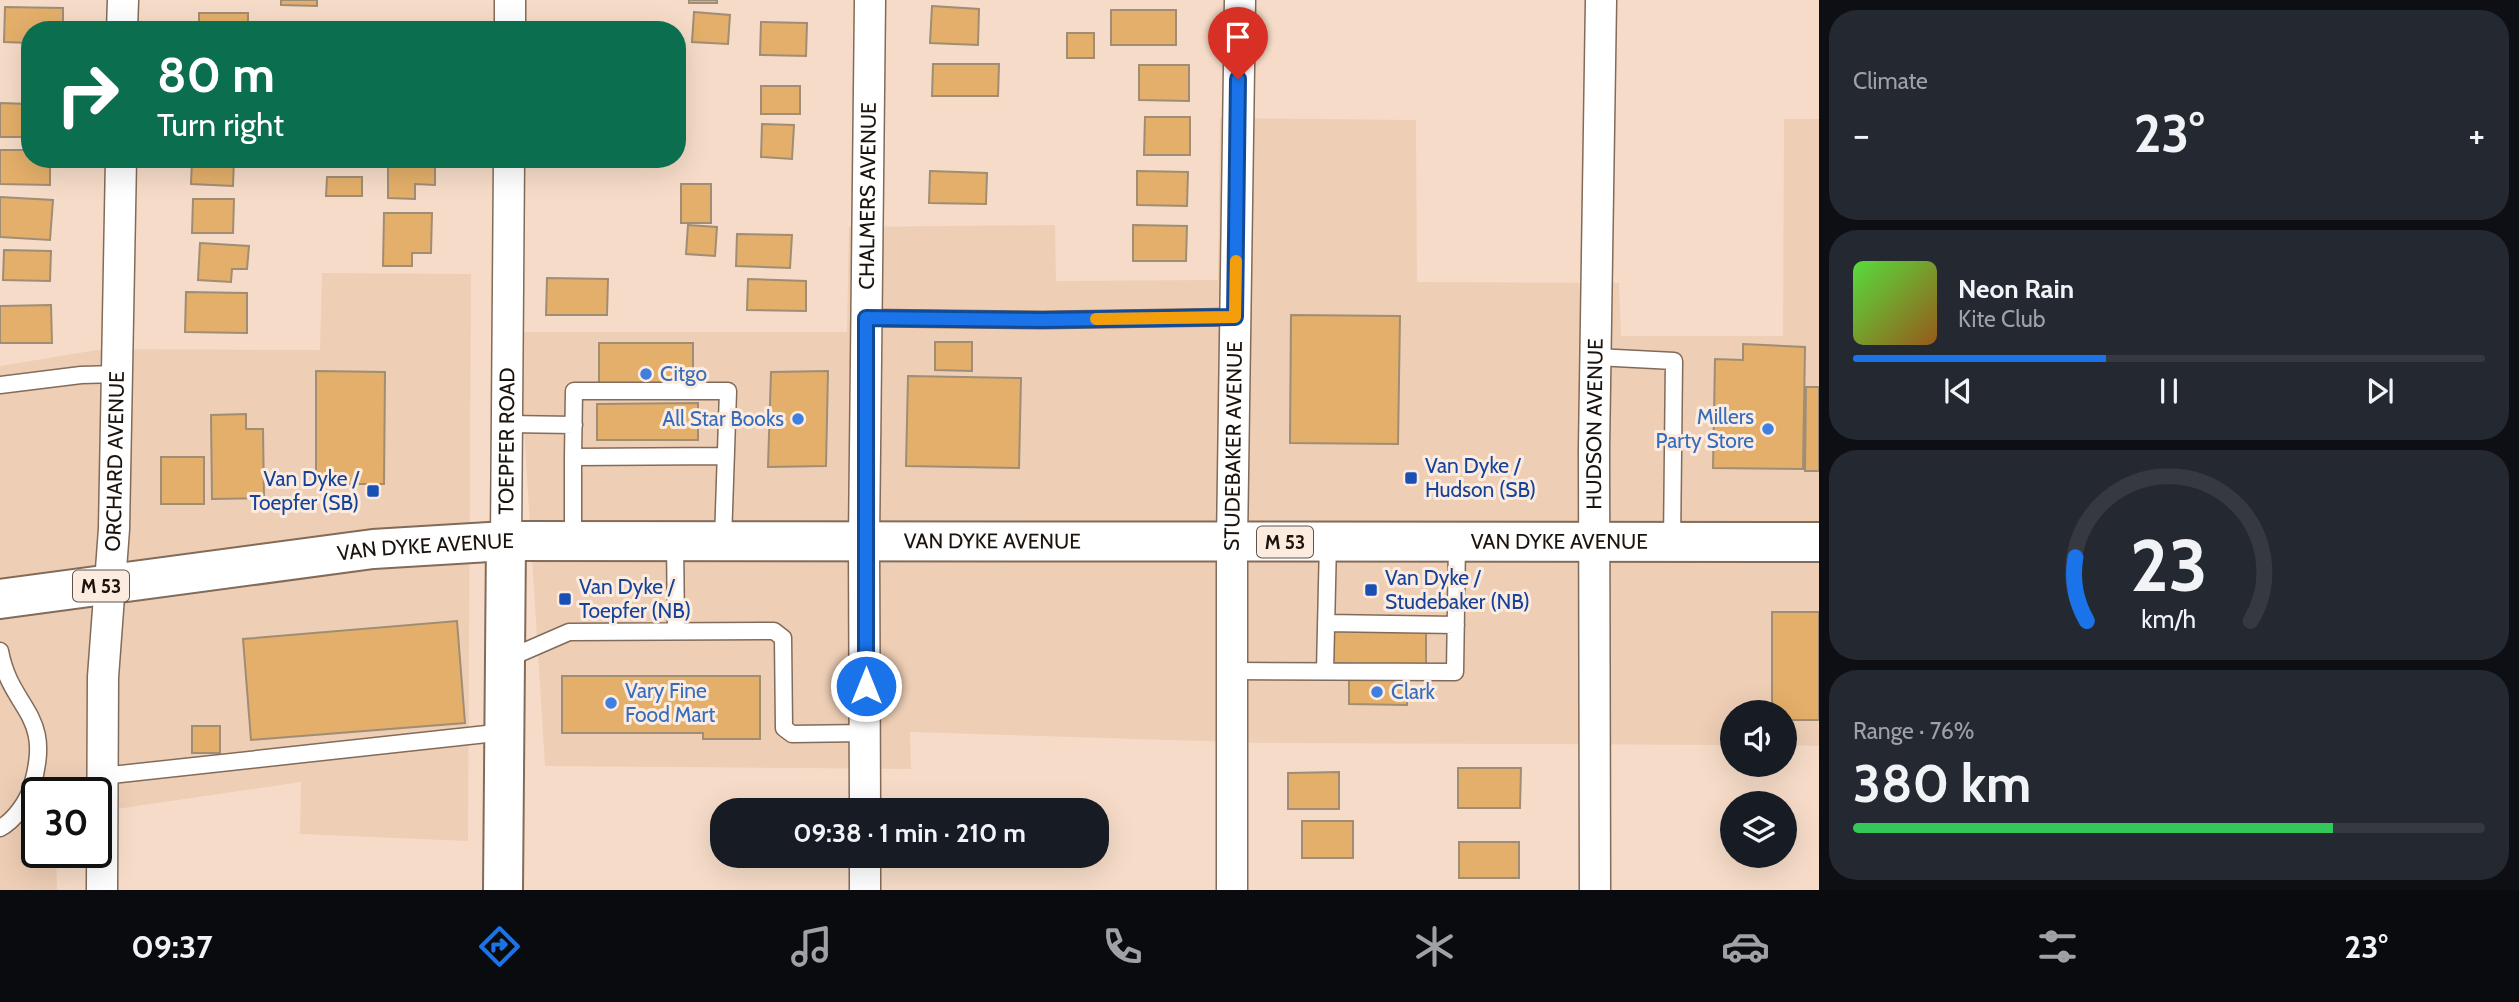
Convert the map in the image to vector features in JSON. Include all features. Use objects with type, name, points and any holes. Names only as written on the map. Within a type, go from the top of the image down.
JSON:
[{"type":"main road","name":"VAN DYKE AVENUE","points":[[0,599],[373,549],[506,541],[1819,542]]},
{"type":"main road","name":"TOEPFER ROAD","points":[[503,890],[506,541]]},
{"type":"street","points":[[122,21],[123,0]]},
{"type":"street","points":[[510,0],[510,21]]},
{"type":"street","name":"CHALMERS AVENUE","points":[[865,798],[864,540],[870,0]]},
{"type":"street","name":"STUDEBAKER AVENUE","points":[[1232,890],[1232,542],[1240,0]]},
{"type":"street","name":"HUDSON AVENUE","points":[[1595,890],[1594,543],[1601,0]]},
{"type":"street","name":"ORCHARD AVENUE","points":[[102,890],[103,677],[114,529],[121,168]]},
{"type":"street","name":"TOEPFER ROAD","points":[[506,541],[509,168]]},
{"type":"street","points":[[865,868],[865,890]]},
{"type":"lane","points":[[866,318],[1043,320],[1235,317]]},
{"type":"lane","points":[[1596,357],[1674,360],[1672,542]]},
{"type":"lane","points":[[0,385],[81,375],[118,374]]},
{"type":"lane","points":[[573,540],[574,391],[625,397],[677,397],[729,391],[723,540]]},
{"type":"lane","points":[[507,424],[574,425]]},
{"type":"lane","points":[[678,440],[678,457]]},
{"type":"lane","points":[[573,457],[625,448],[678,457],[726,456]]},
{"type":"lane","points":[[675,540],[676,631]]},
{"type":"lane","points":[[1325,671],[1328,542]]},
{"type":"lane","points":[[1232,671],[1455,672],[1457,543]]},
{"type":"lane","points":[[1326,623],[1456,625]]},
{"type":"lane","points":[[505,655],[523,652],[569,632],[774,631],[783,638],[784,727],[792,734],[865,733]]},
{"type":"lane","points":[[0,651],[4,671],[32,716],[40,741],[38,766],[29,796],[6,825],[0,828]]},
{"type":"lane","points":[[102,776],[505,732]]},
{"type":"shaded area","points":[[1220,118],[1416,120],[1417,282],[1619,283],[1621,336],[1783,336],[1784,119],[1819,119],[1819,746],[1797,745],[1797,700],[1720,700],[1720,745],[1265,743],[910,732],[911,769],[545,766],[518,332],[847,332],[849,227],[1055,225],[1056,281],[1218,280]]},
{"type":"shaded area","points":[[322,273],[471,274],[468,841],[300,834],[301,782],[112,810],[112,777],[21,777],[21,868],[56,868],[57,890],[0,890],[0,366],[103,349],[320,350]]},
{"type":"building","points":[[281,0],[317,0],[317,6],[281,5]]},
{"type":"building","points":[[689,0],[717,0],[717,3],[689,3]]},
{"type":"building","points":[[932,6],[979,9],[978,45],[930,43]]},
{"type":"building","points":[[5,7],[63,8],[63,21],[21,21],[21,43],[4,42]]},
{"type":"building","points":[[1111,10],[1176,10],[1176,45],[1111,45]]},
{"type":"building","points":[[694,12],[730,15],[728,44],[692,42]]},
{"type":"building","points":[[199,13],[248,13],[248,21],[199,21]]},
{"type":"building","points":[[761,22],[807,23],[806,56],[760,55]]},
{"type":"building","points":[[1067,33],[1094,33],[1094,58],[1067,58]]},
{"type":"building","points":[[933,64],[999,64],[998,96],[932,96]]},
{"type":"building","points":[[1139,65],[1189,65],[1189,101],[1139,100]]},
{"type":"building","points":[[761,86],[800,86],[800,114],[761,114]]},
{"type":"building","points":[[0,103],[21,104],[21,137],[0,137]]},
{"type":"building","points":[[1145,117],[1190,117],[1190,155],[1144,155]]},
{"type":"building","points":[[762,124],[794,125],[792,159],[761,157]]},
{"type":"building","points":[[0,150],[21,150],[21,168],[50,168],[50,185],[0,184]]},
{"type":"building","points":[[192,168],[234,168],[233,186],[191,184]]},
{"type":"building","points":[[388,168],[435,168],[435,185],[415,184],[415,199],[388,198]]},
{"type":"building","points":[[930,171],[987,173],[986,204],[929,203]]},
{"type":"building","points":[[1137,171],[1188,172],[1187,206],[1137,205]]},
{"type":"building","points":[[327,177],[362,177],[362,196],[326,196]]},
{"type":"building","points":[[681,184],[711,184],[711,223],[681,223]]},
{"type":"building","points":[[0,197],[53,200],[50,240],[0,237]]},
{"type":"building","points":[[193,199],[234,199],[233,233],[192,233]]},
{"type":"building","points":[[384,213],[432,213],[431,253],[412,253],[412,266],[383,266]]},
{"type":"building","points":[[688,225],[717,227],[715,256],[686,254]]},
{"type":"building","points":[[1133,225],[1187,226],[1186,261],[1133,261]]},
{"type":"building","points":[[737,234],[792,235],[790,268],[736,266]]},
{"type":"building","points":[[200,243],[249,246],[247,269],[232,269],[231,282],[198,280]]},
{"type":"building","points":[[4,250],[51,251],[50,281],[3,280]]},
{"type":"building","points":[[547,278],[608,279],[607,315],[546,315]]},
{"type":"building","points":[[748,279],[806,281],[806,311],[747,310]]},
{"type":"building","points":[[186,292],[247,293],[247,333],[185,332]]},
{"type":"building","points":[[51,305],[52,343],[0,343],[0,306]]},
{"type":"building","points":[[1291,315],[1400,316],[1398,444],[1290,443]]},
{"type":"building","points":[[935,342],[972,342],[972,371],[935,370]]},
{"type":"building","points":[[599,343],[693,343],[693,384],[599,384]]},
{"type":"building","points":[[1743,344],[1805,347],[1803,469],[1713,468],[1715,359],[1743,360]]},
{"type":"building","points":[[316,371],[385,372],[384,484],[316,484]]},
{"type":"building","name":"All Star Books","points":[[828,371],[826,466],[768,467],[771,372]]},
{"type":"building","points":[[908,376],[1021,378],[1019,468],[906,466]]},
{"type":"building","points":[[1806,387],[1819,387],[1819,471],[1805,471]]},
{"type":"building","points":[[698,403],[698,440],[597,440],[597,404]]},
{"type":"building","points":[[246,414],[246,429],[263,429],[264,498],[212,499],[211,415]]},
{"type":"building","points":[[161,457],[204,457],[204,504],[161,504]]},
{"type":"building","points":[[1772,612],[1819,612],[1819,720],[1797,720],[1797,700],[1772,700]]},
{"type":"building","points":[[457,621],[465,723],[251,740],[243,639]]},
{"type":"building","points":[[1331,630],[1426,632],[1426,666],[1330,663]]},
{"type":"building","points":[[562,676],[760,676],[760,739],[703,739],[703,733],[562,733]]},
{"type":"building","points":[[1349,677],[1407,677],[1407,705],[1349,704]]},
{"type":"building","points":[[192,726],[220,726],[220,753],[192,753]]},
{"type":"building","points":[[1458,768],[1521,768],[1520,808],[1458,808]]},
{"type":"building","points":[[1339,772],[1339,809],[1288,809],[1288,773]]},
{"type":"building","points":[[1302,821],[1353,821],[1353,858],[1302,858]]},
{"type":"building","points":[[1459,842],[1519,842],[1519,878],[1459,878]]},
{"type":"slow traffic","points":[[1096,319],[1235,317],[1236,261]]},
{"type":"place","name":"Citgo","points":[[646,374]]},
{"type":"place","name":"All Star Books","points":[[798,419]]},
{"type":"place","name":"Millers Party Store","points":[[1768,429]]},
{"type":"place","name":"Van Dyke / Hudson (SB)","points":[[1411,478]]},
{"type":"place","name":"Van Dyke / Toepfer (SB)","points":[[373,491]]},
{"type":"place","name":"Van Dyke / Studebaker (NB)","points":[[1371,590]]},
{"type":"place","name":"Van Dyke / Toepfer (NB)","points":[[565,599]]},
{"type":"place","name":"Clark","points":[[1377,692]]},
{"type":"place","name":"Vary Fine Food Mart","points":[[611,703]]},
{"type":"route","points":[[866,686],[866,318],[1043,320],[1235,317],[1238,79]]}]
